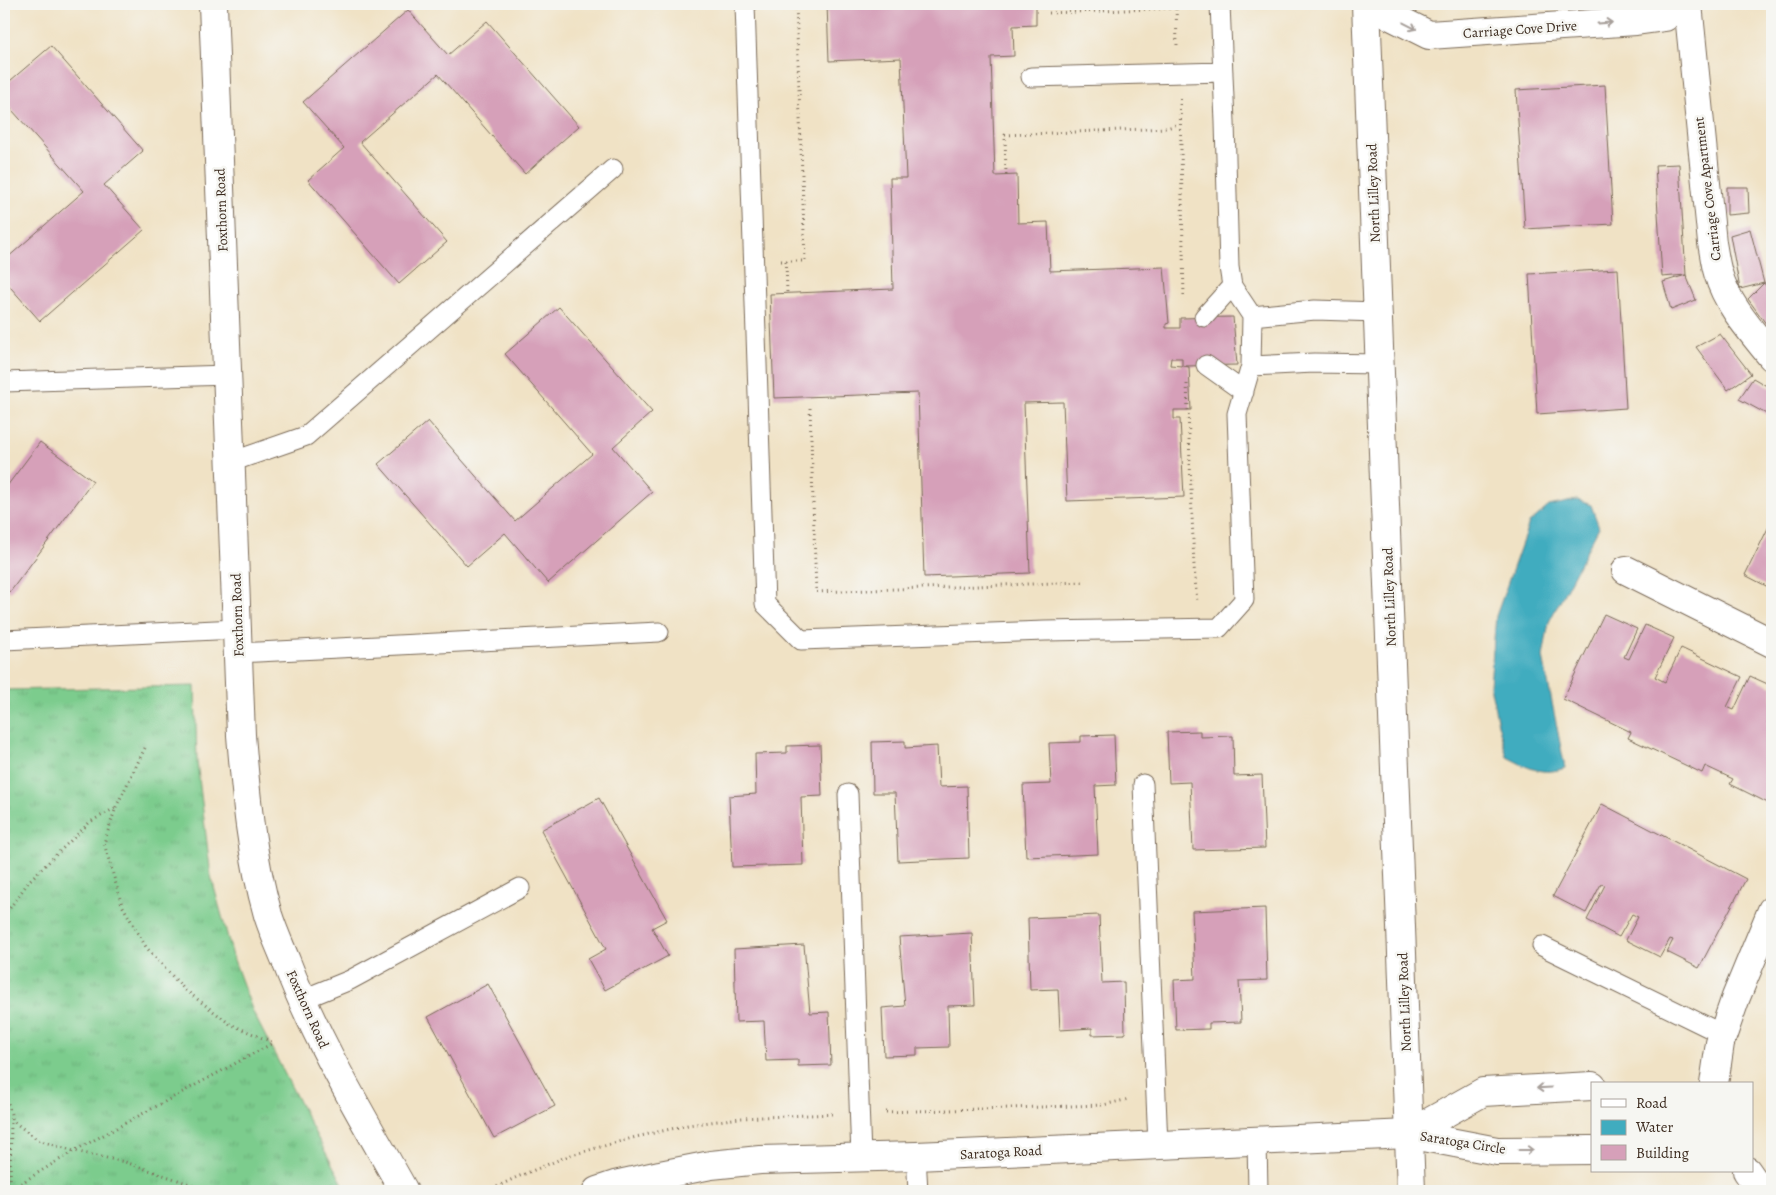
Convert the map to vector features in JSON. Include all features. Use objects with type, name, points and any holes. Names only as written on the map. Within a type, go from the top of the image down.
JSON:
[{"type":"street","name":"Foxthorn Road","points":[[213,4],[241,735],[248,815],[256,866],[269,916],[301,1000],[322,1043],[404,1191]]},
{"type":"street","name":"Carriage Cove Drive","points":[[1366,4],[1428,35],[1636,21],[1665,17],[1675,4]]},
{"type":"street","name":"North Lilley Road","points":[[1366,4],[1411,1191]]},
{"type":"street","name":"Carriage Cove Apartment","points":[[1688,4],[1712,243],[1718,274],[1732,303],[1749,329],[1772,357]]},
{"type":"street","points":[[1626,570],[1772,643]]},
{"type":"street","points":[[1714,1082],[1720,1043],[1736,997],[1772,910]]},
{"type":"street","name":"Saratoga Circle","points":[[1408,1134],[1483,1092],[1591,1086]]},
{"type":"street","name":"Saratoga Circle","points":[[1408,1134],[1497,1150],[1591,1150]]},
{"type":"street","name":"Saratoga Road","points":[[597,1191],[615,1185],[662,1183],[711,1165],[760,1160],[916,1156],[1408,1134]]},
{"type":"street","points":[[1747,1172],[1761,1191]]},
{"type":"lane","points":[[745,4],[765,604],[801,640],[1045,630],[1219,628],[1244,600],[1237,414],[1251,366],[1252,316],[1232,286],[1229,267],[1220,4]]},
{"type":"lane","points":[[1031,77],[1223,72]]},
{"type":"lane","points":[[231,462],[306,436],[613,169]]},
{"type":"lane","points":[[1204,318],[1232,286]]},
{"type":"lane","points":[[1252,316],[1315,310],[1378,312]]},
{"type":"lane","points":[[1251,366],[1314,363],[1380,364]]},
{"type":"lane","points":[[1206,366],[1244,392]]},
{"type":"lane","points":[[4,382],[228,375]]},
{"type":"lane","points":[[4,640],[238,641],[659,632]]},
{"type":"lane","points":[[1142,784],[1158,1145]]},
{"type":"lane","points":[[848,794],[861,1157]]},
{"type":"lane","points":[[301,1000],[350,980],[520,888]]},
{"type":"lane","points":[[1542,946],[1724,1035]]},
{"type":"lane","points":[[1257,1141],[1258,1191]]},
{"type":"lane","points":[[916,1156],[918,1191]]},
{"type":"path","points":[[777,262],[805,262],[796,4]]},
{"type":"path","points":[[1049,13],[1176,6],[1177,49]]},
{"type":"path","points":[[1180,94],[1179,124],[1184,301]]},
{"type":"path","points":[[1006,175],[1005,135],[1167,128],[1179,124]]},
{"type":"path","points":[[786,262],[787,293]]},
{"type":"path","points":[[810,408],[816,592],[1083,582]]},
{"type":"path","points":[[1188,410],[1197,603]]},
{"type":"path","points":[[9,1191],[74,1150],[274,1043],[230,1024],[184,989],[146,947],[122,905],[104,842],[116,808],[144,748]]},
{"type":"path","points":[[4,916],[30,880],[90,822],[116,808]]},
{"type":"path","points":[[4,1089],[13,1121],[38,1140],[125,1162],[210,1191]]},
{"type":"path","points":[[9,1191],[11,1113]]},
{"type":"green space","points":[[195,686],[197,762],[211,876],[234,960],[253,1012],[347,1191],[4,1191],[4,690]]},
{"type":"water","points":[[1577,500],[1591,505],[1599,527],[1549,622],[1543,657],[1565,768],[1542,771],[1535,770],[1507,757],[1490,685],[1496,616],[1529,523],[1549,506]]},
{"type":"building","points":[[827,4],[1036,4],[1036,25],[1013,26],[1014,56],[991,57],[995,176],[1017,175],[1018,223],[1048,222],[1050,271],[1164,267],[1169,323],[1166,324],[1166,328],[1180,328],[1180,318],[1233,317],[1237,365],[1184,366],[1189,367],[1191,410],[1174,410],[1174,419],[1180,419],[1184,497],[1067,501],[1063,402],[1024,403],[1030,573],[924,577],[918,393],[774,398],[770,294],[893,289],[890,178],[906,178],[901,58],[829,61]],"holes":[[[1171,358],[1182,358],[1182,366],[1170,365]]]},
{"type":"building","points":[[408,10],[448,55],[487,21],[579,126],[525,174],[438,74],[360,142],[447,242],[399,284],[308,180],[344,148],[303,102]]},
{"type":"building","points":[[51,46],[143,151],[104,185],[144,230],[40,321],[4,280],[4,257],[6,259],[84,191],[4,101],[4,86]]},
{"type":"building","points":[[1605,85],[1613,224],[1525,229],[1516,90]]},
{"type":"building","points":[[1679,164],[1686,275],[1662,277],[1655,165]]},
{"type":"building","points":[[1727,187],[1748,187],[1749,213],[1727,215]]},
{"type":"building","points":[[1750,229],[1764,283],[1740,289],[1730,235]]},
{"type":"building","points":[[1618,269],[1626,408],[1537,414],[1529,274]]},
{"type":"building","points":[[1686,275],[1696,300],[1671,310],[1663,282]]},
{"type":"building","points":[[1764,283],[1772,295],[1772,332],[1748,299]]},
{"type":"building","points":[[559,307],[652,412],[613,447],[652,492],[548,583],[505,533],[467,566],[378,464],[428,421],[515,521],[592,454],[505,354]]},
{"type":"building","points":[[1720,334],[1751,374],[1728,390],[1696,347]]},
{"type":"building","points":[[1753,378],[1772,389],[1772,417],[1739,399]]},
{"type":"building","points":[[40,442],[93,481],[10,592],[4,587],[4,490]]},
{"type":"building","points":[[1772,520],[1772,589],[1745,575]]},
{"type":"building","points":[[1604,614],[1637,629],[1624,657],[1629,659],[1645,625],[1674,638],[1655,677],[1665,682],[1681,648],[1742,677],[1727,707],[1734,710],[1750,676],[1772,686],[1772,713],[1767,723],[1772,726],[1772,805],[1730,784],[1733,779],[1705,766],[1702,773],[1628,738],[1631,732],[1563,699]]},
{"type":"building","points":[[1200,731],[1200,737],[1233,736],[1234,776],[1262,775],[1265,848],[1193,850],[1190,782],[1169,783],[1167,732]]},
{"type":"building","points":[[1114,735],[1116,785],[1095,786],[1098,854],[1026,857],[1023,785],[1051,784],[1049,743],[1081,742],[1081,736]]},
{"type":"building","points":[[905,741],[905,748],[937,746],[939,787],[967,786],[969,858],[898,861],[895,793],[873,793],[872,742]]},
{"type":"building","points":[[820,745],[822,796],[801,797],[803,865],[732,867],[729,796],[756,794],[755,754],[787,753],[787,746]]},
{"type":"building","points":[[599,798],[667,920],[652,928],[668,956],[605,990],[588,959],[606,949],[541,830]]},
{"type":"building","points":[[1602,804],[1746,879],[1699,968],[1667,952],[1673,940],[1670,939],[1660,957],[1626,940],[1638,917],[1632,914],[1619,937],[1587,920],[1605,885],[1601,884],[1586,913],[1553,896]]},
{"type":"building","points":[[1265,908],[1267,980],[1239,981],[1241,1022],[1209,1023],[1209,1029],[1176,1030],[1174,980],[1195,979],[1192,911]]},
{"type":"building","points":[[1099,915],[1102,983],[1124,982],[1125,1034],[1092,1035],[1092,1028],[1060,1030],[1058,989],[1030,990],[1028,918]]},
{"type":"building","points":[[972,933],[975,1005],[948,1006],[949,1047],[917,1048],[917,1055],[884,1056],[882,1008],[905,1006],[899,937]]},
{"type":"building","points":[[804,945],[810,1013],[829,1012],[831,1065],[798,1066],[798,1060],[766,1061],[764,1021],[736,1022],[734,949]]},
{"type":"building","points":[[488,984],[555,1106],[494,1138],[428,1017]]}]
